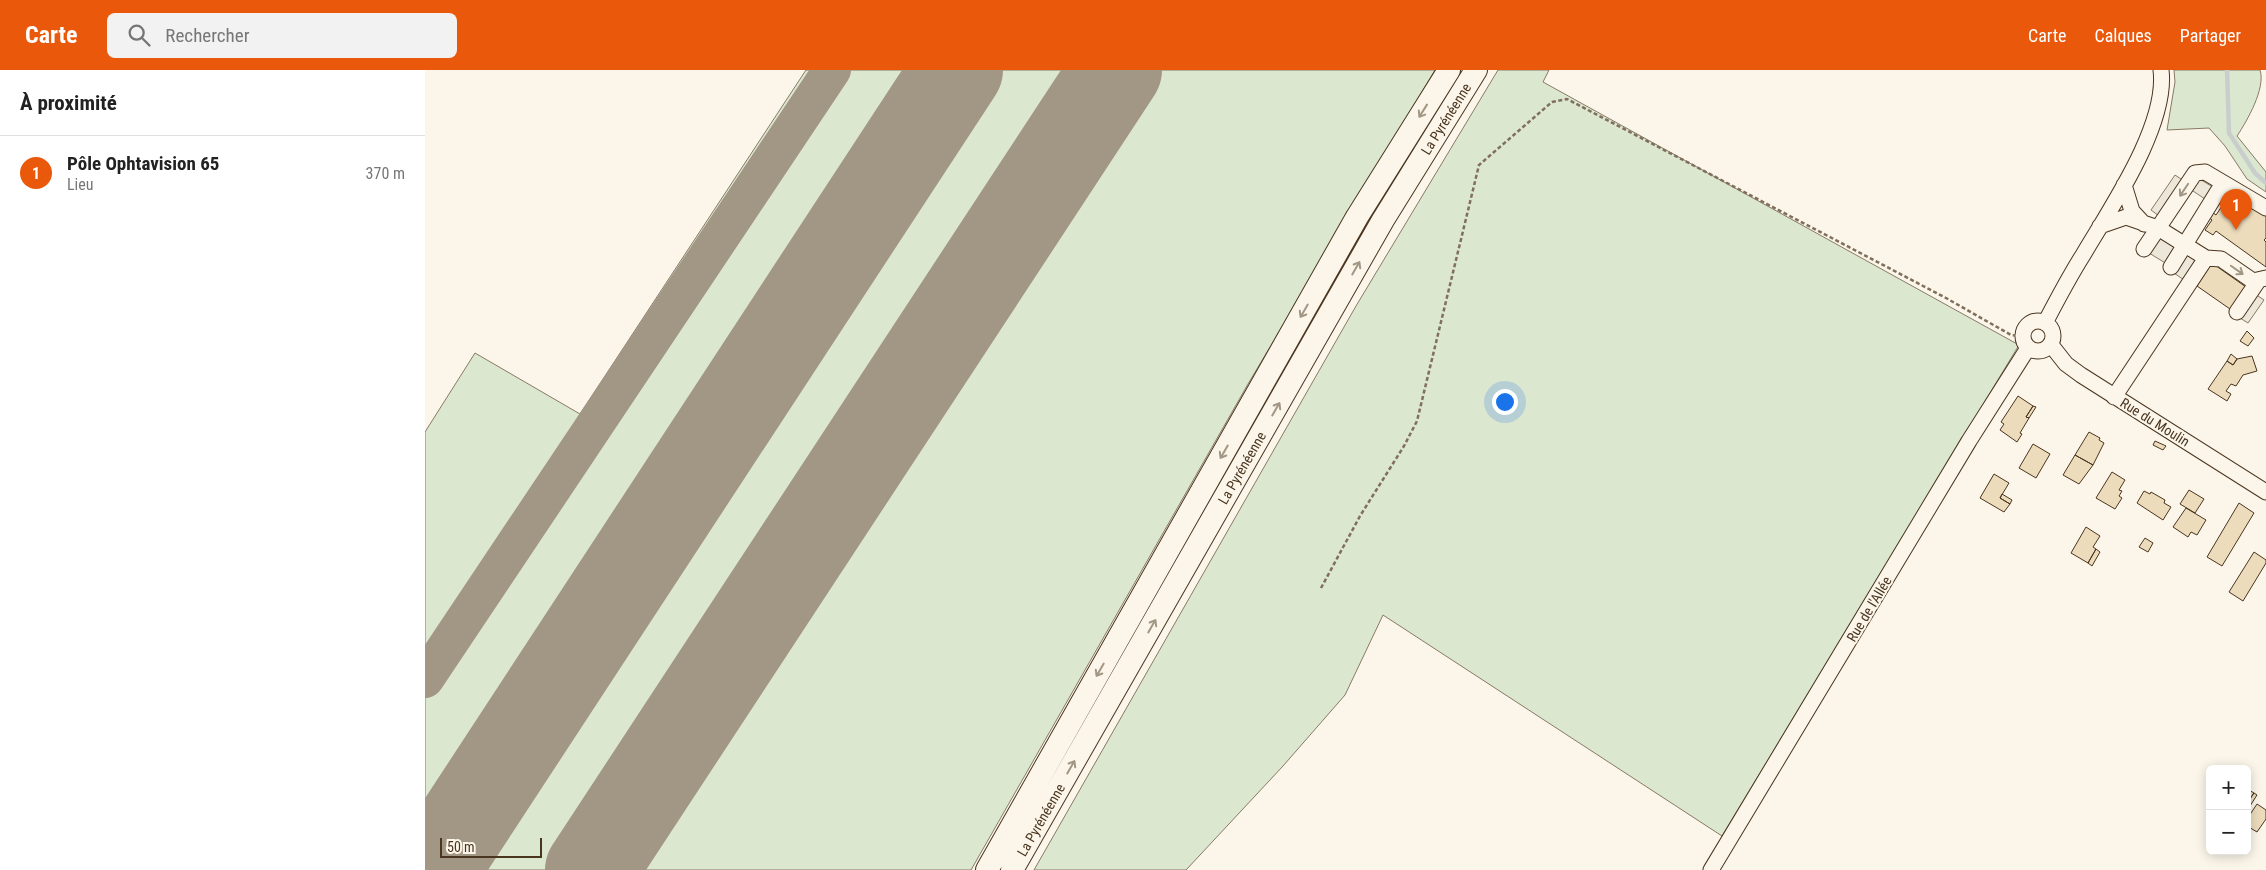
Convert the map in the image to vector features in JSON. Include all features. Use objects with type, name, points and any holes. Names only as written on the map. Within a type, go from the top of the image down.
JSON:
[{"type":"highway","name":"La Pyrénéenne","points":[[987,870],[1357,218],[1449,70]]},
{"type":"highway","name":"La Pyrénéenne","points":[[1012,870],[1383,220],[1476,70]]},
{"type":"street","points":[[2045,323],[2124,185],[2148,138],[2158,105],[2161,70]]},
{"type":"street","points":[[2144,249],[2152,226],[2195,173],[2205,172],[2266,208]]},
{"type":"street","points":[[2171,267],[2223,183]]},
{"type":"street","points":[[2124,185],[2132,211],[2152,226],[2207,258],[2221,259],[2253,281],[2262,280]]},
{"type":"street","points":[[2100,226],[2126,217],[2152,226]]},
{"type":"street","points":[[2115,397],[2207,258]]},
{"type":"street","points":[[2237,312],[2262,280]]},
{"type":"street","points":[[2030,323],[2045,323],[2049,326],[2053,335],[2051,345],[2047,349],[2038,352],[2025,342],[2030,323]]},
{"type":"street","name":"Rue de l'Allée","points":[[1711,870],[1969,441],[2025,342]]},
{"type":"street","name":"Rue du Moulin","points":[[2051,345],[2066,364],[2266,492]]},
{"type":"path","points":[[1321,588],[1360,516],[1404,446],[1417,421],[1479,165],[1552,102],[1567,99],[1947,298],[2025,342]]},
{"type":"green space","points":[[806,70],[1435,70],[1248,384],[971,870],[425,870],[425,432],[475,353],[580,414]]},
{"type":"green space","points":[[1498,70],[1549,70],[1543,82],[2019,345],[1722,836],[1383,615],[1345,695],[1283,766],[1186,870],[1034,870],[1356,306]]},
{"type":"green space","points":[[2174,70],[2260,70],[2261,77],[2258,95],[2237,136],[2266,172],[2266,192],[2247,179],[2225,146],[2209,128],[2167,130],[2175,82]]},
{"type":"shaded area","points":[[2175,175],[2184,181],[2159,216],[2151,210]]},
{"type":"shaded area","points":[[2198,178],[2216,189],[2208,201],[2190,189]]},
{"type":"shaded area","points":[[2160,236],[2178,248],[2167,264],[2149,253]]},
{"type":"shaded area","points":[[2187,254],[2197,260],[2184,280],[2174,273]]},
{"type":"shaded area","points":[[2255,294],[2264,300],[2248,323],[2240,318]]},
{"type":"building","points":[[2230,194],[2250,208],[2253,203],[2266,212],[2266,238],[2264,240],[2266,242],[2266,267],[2216,231],[2213,235],[2205,230],[2212,220],[2206,215],[2209,210],[2216,215]]},
{"type":"building","points":[[2212,263],[2246,287],[2230,309],[2197,286]]},
{"type":"building","points":[[2247,331],[2254,338],[2248,346],[2240,341]]},
{"type":"building","points":[[2231,354],[2237,359],[2233,365],[2227,361]]},
{"type":"building","points":[[2252,356],[2257,371],[2243,375],[2236,386],[2231,384],[2226,391],[2231,394],[2227,401],[2208,389],[2227,361],[2233,365],[2237,359]]},
{"type":"building","points":[[2018,396],[2033,406],[2026,417],[2029,418],[2017,442],[2000,430],[2004,424],[2001,422]]},
{"type":"building","points":[[2033,406],[2036,407],[2029,418],[2026,417]]},
{"type":"building","points":[[2089,432],[2100,438],[2099,440],[2104,443],[2093,465],[2075,455]]},
{"type":"building","points":[[2155,441],[2166,446],[2163,450],[2153,445]]},
{"type":"building","points":[[2033,444],[2050,454],[2036,478],[2019,468]]},
{"type":"building","points":[[2075,455],[2093,465],[2079,484],[2063,475]]},
{"type":"building","points":[[2112,472],[2125,480],[2119,490],[2122,491],[2119,496],[2122,498],[2115,509],[2096,498]]},
{"type":"building","points":[[1994,474],[2009,483],[2000,498],[2010,504],[2004,512],[1980,498]]},
{"type":"building","points":[[2189,490],[2204,499],[2195,513],[2180,504]]},
{"type":"building","points":[[2144,491],[2150,494],[2151,492],[2165,500],[2164,503],[2171,507],[2163,520],[2137,503]]},
{"type":"building","points":[[2002,494],[2012,500],[2010,504],[2000,498]]},
{"type":"building","points":[[2239,503],[2254,513],[2222,566],[2207,557]]},
{"type":"building","points":[[2186,508],[2206,520],[2197,535],[2191,532],[2188,537],[2173,527]]},
{"type":"building","points":[[2086,527],[2100,536],[2093,547],[2096,549],[2088,563],[2071,553]]},
{"type":"building","points":[[2145,538],[2153,543],[2148,552],[2139,547]]},
{"type":"building","points":[[2096,549],[2100,552],[2092,566],[2088,563]]},
{"type":"building","points":[[2254,552],[2266,560],[2266,563],[2243,601],[2229,592]]},
{"type":"building","points":[[2254,793],[2257,795],[2251,804],[2251,797]]},
{"type":"building","points":[[2257,804],[2266,810],[2266,819],[2257,832],[2251,828],[2251,813]]},
{"type":"waterway","points":[[2227,70],[2229,133],[2255,173],[2266,183]]},
{"type":"taxiway","points":[[425,679],[832,70]]},
{"type":"runway","points":[[433,870],[957,70]]},
{"type":"runway","points":[[591,870],[1116,70]]},
{"type":"place","name":"Pôle Ophtavision 65","points":[[2236,230]]}]
